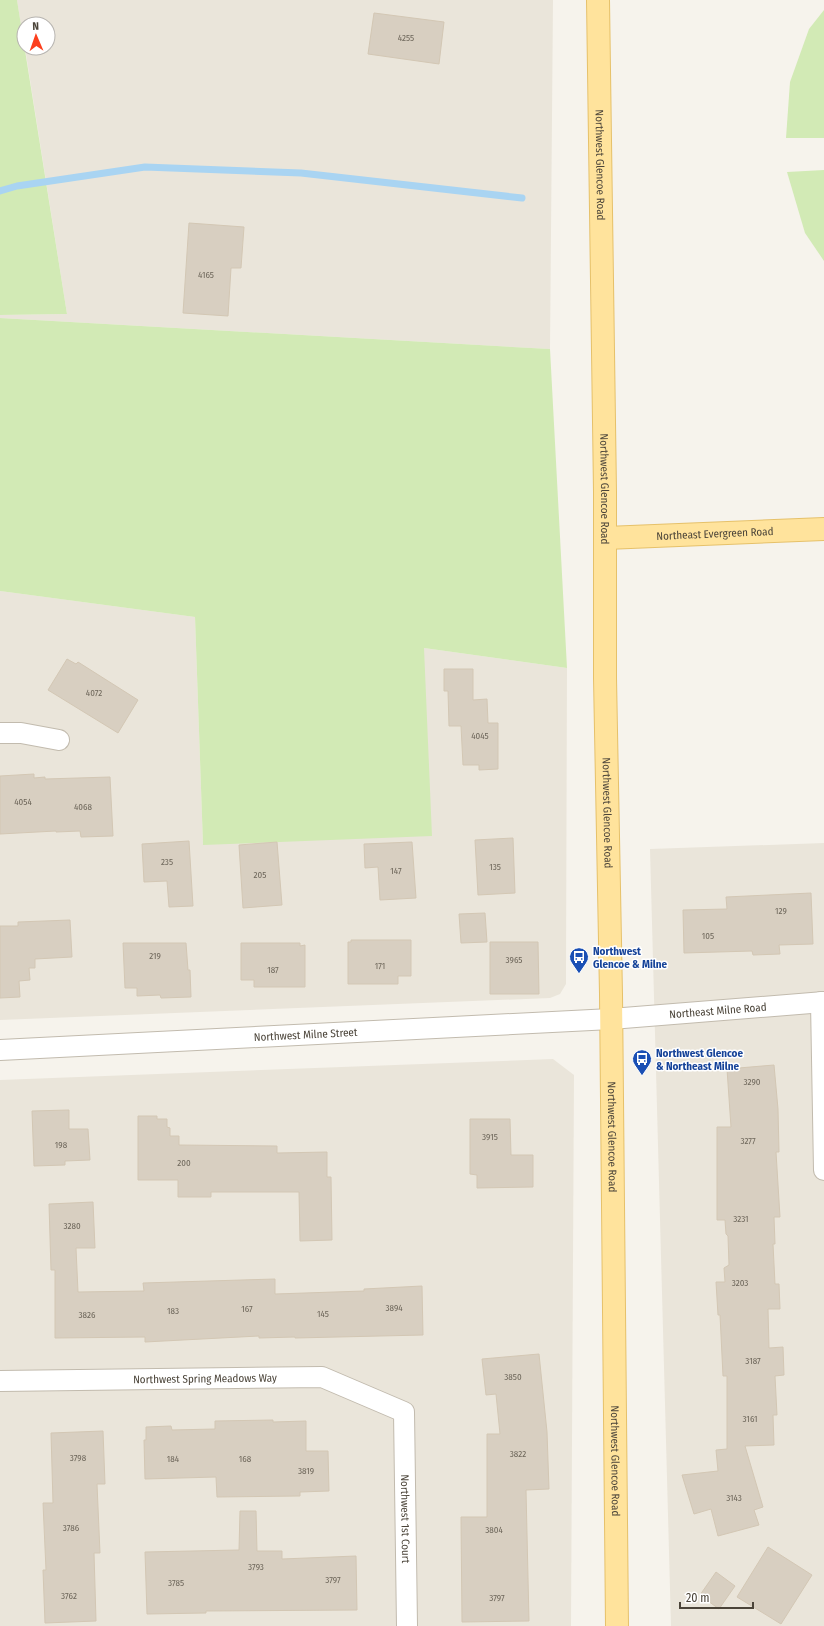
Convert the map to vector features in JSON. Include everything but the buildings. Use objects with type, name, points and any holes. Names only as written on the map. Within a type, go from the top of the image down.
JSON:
[{"type":"main road","name":"Northwest Glencoe Road","points":[[598,0],[606,538],[605,678],[611,1019],[617,1626]]},
{"type":"main road","name":"Northeast Evergreen Road","points":[[606,538],[824,529]]},
{"type":"street","points":[[0,733],[21,733],[59,740]]},
{"type":"street","name":"Northeast Milne Road","points":[[611,1019],[822,1002]]},
{"type":"street","points":[[822,1002],[824,1170]]},
{"type":"street","name":"Northwest Milne Street","points":[[0,1050],[611,1019]]},
{"type":"street","name":"Northwest Spring Meadows Way","points":[[0,1381],[322,1377],[404,1412]]},
{"type":"street","name":"Northwest 1st Court","points":[[404,1412],[407,1626]]},
{"type":"shaded area","points":[[17,0],[553,0],[550,349],[0,318],[0,315],[67,314],[26,56],[56,56],[56,16],[19,16]]},
{"type":"shaded area","points":[[0,591],[195,617],[203,845],[424,648],[567,668],[566,984],[560,994],[550,998],[0,1020]]},
{"type":"shaded area","points":[[824,843],[824,1626],[671,1626],[650,849]]},
{"type":"shaded area","points":[[553,1059],[574,1075],[571,1626],[0,1626],[0,1080]]},
{"type":"green space","points":[[0,0],[17,0],[20,16],[16,16],[16,56],[26,56],[67,314],[0,315]]},
{"type":"green space","points":[[824,10],[824,138],[786,138],[790,82],[809,29]]},
{"type":"green space","points":[[824,170],[824,261],[805,233],[787,172]]},
{"type":"green space","points":[[0,318],[550,349],[567,668],[424,648],[432,836],[203,845],[195,617],[0,591]]},
{"type":"waterway","points":[[0,191],[17,186],[145,167],[301,173],[522,198]]},
{"type":"place","name":"Northwest Glencoe & Milne","points":[[579,974]]},
{"type":"place","name":"Northwest Glencoe & Northeast Milne","points":[[642,1076]]}]
